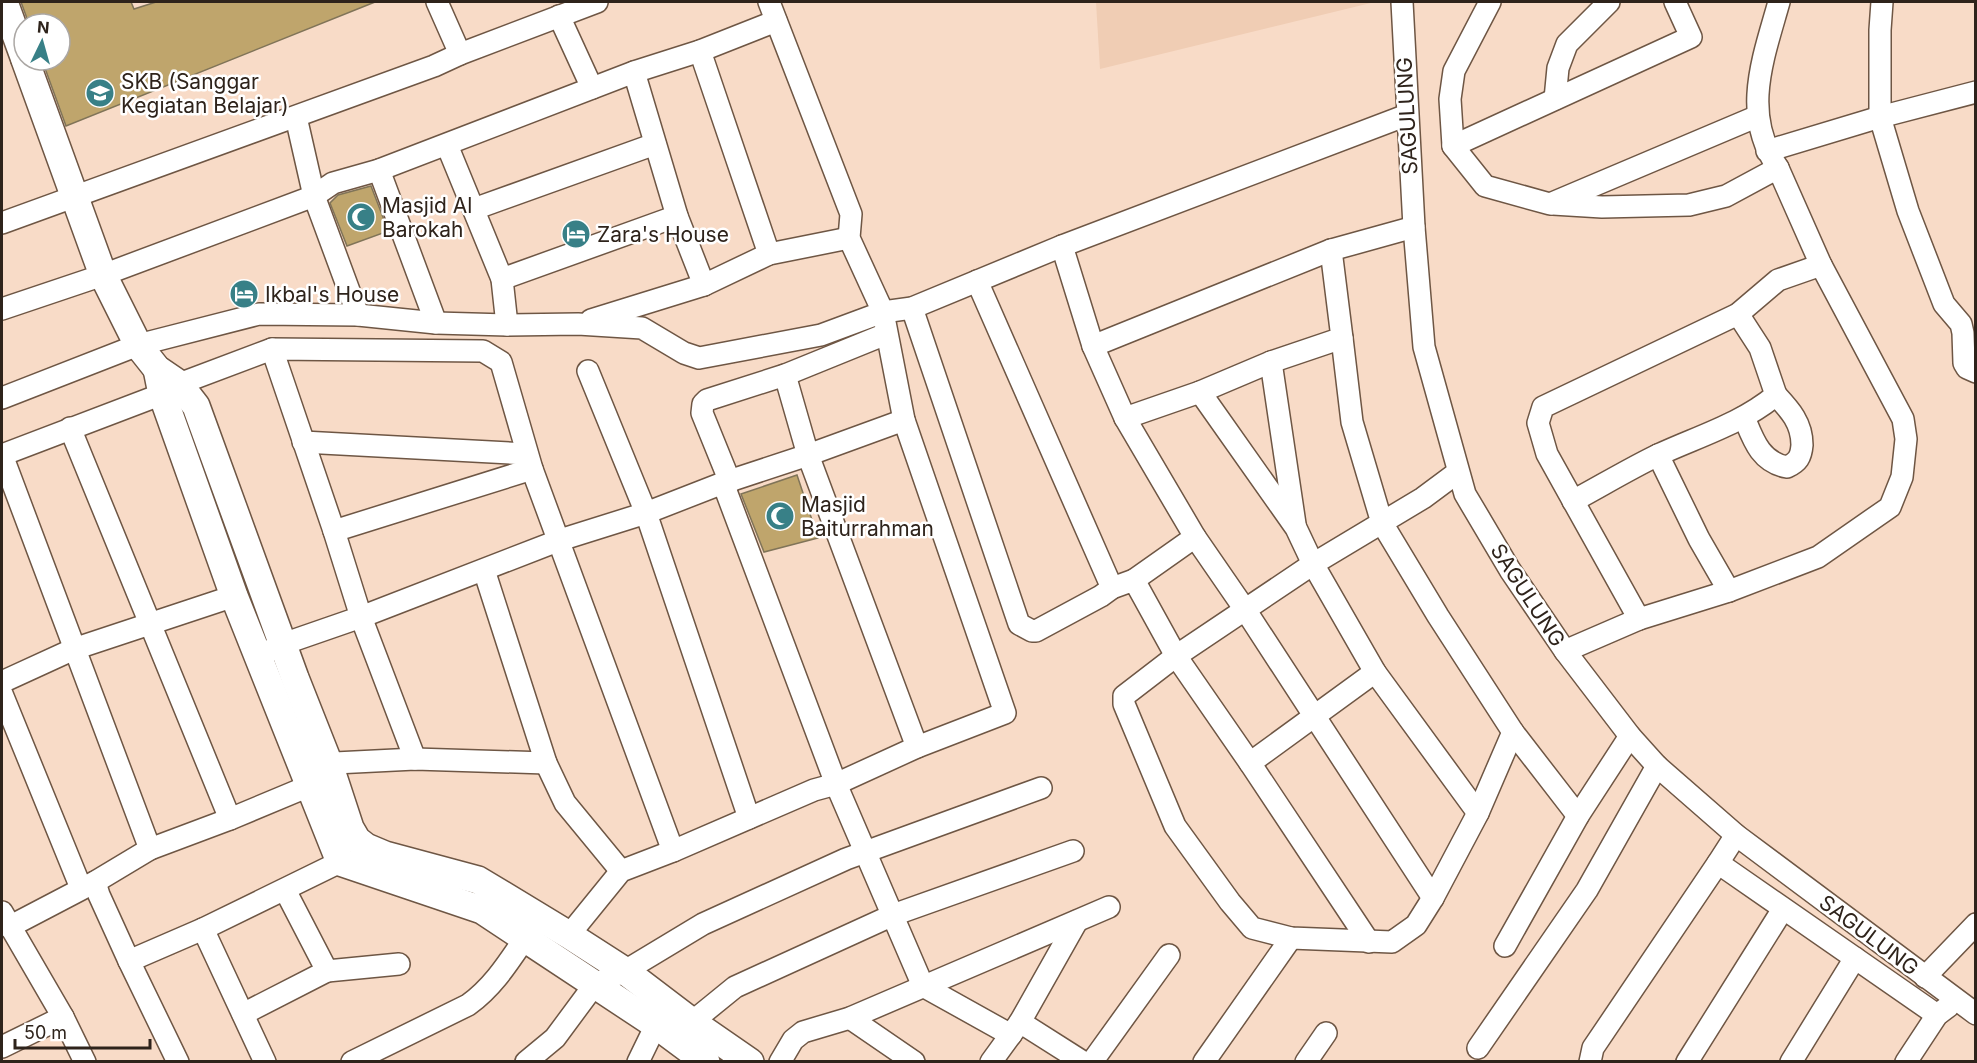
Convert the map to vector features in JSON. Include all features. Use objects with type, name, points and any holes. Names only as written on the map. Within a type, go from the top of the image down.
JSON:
[{"type":"street","points":[[4,2],[12,23]]},
{"type":"street","points":[[436,2],[460,54]]},
{"type":"street","points":[[2,223],[434,66],[597,2]]},
{"type":"street","name":"SAGULUNG","points":[[1402,2],[1414,227],[1424,347],[1465,494],[1510,570],[1565,651],[1630,736],[1657,766],[1736,835],[1976,1014]]},
{"type":"street","points":[[1490,2],[1454,71],[1450,99],[1454,146],[1485,186],[1550,204],[1602,207],[1689,205],[1726,196],[1773,159],[1880,117],[1976,92]]},
{"type":"street","points":[[1555,99],[1558,68],[1567,44],[1609,2]]},
{"type":"street","points":[[1454,146],[1691,37],[1675,2]]},
{"type":"street","points":[[1565,651],[1639,619],[1729,591],[1818,557],[1890,507],[1902,477],[1906,439],[1903,419],[1821,265],[1773,159],[1758,116],[1759,75],[1779,2]]},
{"type":"street","points":[[1882,2],[1880,117],[1908,211],[1944,304],[1961,324],[1964,363],[1967,369],[1976,372]]},
{"type":"street","points":[[2,309],[103,275],[314,196],[333,183],[379,170],[634,72],[700,51],[772,11],[851,214],[849,238],[882,312],[904,420],[1005,712],[917,747],[836,784],[814,789],[673,851],[621,871],[569,935]]},
{"type":"street","points":[[559,16],[592,88]]},
{"type":"street","points":[[700,51],[769,254]]},
{"type":"street","points":[[30,72],[103,275],[138,345],[173,394],[283,644],[329,764],[317,790],[150,849],[7,931],[63,1017],[85,1062]]},
{"type":"street","points":[[634,72],[677,216],[704,285]]},
{"type":"street","points":[[2,398],[138,345],[258,314],[358,315],[436,323],[578,324],[642,328],[684,353],[699,358],[821,335],[882,312],[912,308],[1062,246],[1407,115]]},
{"type":"street","points":[[1550,204],[1758,116]]},
{"type":"street","points":[[296,117],[314,196],[358,315]]},
{"type":"street","points":[[474,209],[654,144]]},
{"type":"street","points":[[447,145],[502,279],[507,325]]},
{"type":"street","points":[[379,170],[436,323]]},
{"type":"street","points":[[502,279],[677,216]]},
{"type":"street","points":[[1093,346],[1331,250],[1414,227]]},
{"type":"street","points":[[578,324],[704,285],[769,254],[849,238]]},
{"type":"street","points":[[1062,246],[1093,346],[1125,418],[1195,537],[1246,611],[1433,898]]},
{"type":"street","points":[[1331,250],[1352,422],[1382,523],[1438,616],[1513,732],[1578,816]]},
{"type":"street","points":[[1639,619],[1547,454],[1538,423],[1544,407],[1738,314],[1778,280],[1821,265]]},
{"type":"street","points":[[977,281],[1112,588]]},
{"type":"street","points":[[912,308],[1019,624],[1036,631],[1112,588],[1134,580],[1195,537]]},
{"type":"street","points":[[1738,314],[1760,348],[1776,395],[1792,412],[1799,424],[1802,435],[1801,453],[1798,460],[1787,467],[1769,461],[1760,452],[1744,417]]},
{"type":"street","points":[[886,334],[785,375],[707,400],[703,404],[702,413],[836,784],[923,986],[1083,1062]]},
{"type":"street","points":[[1125,418],[1200,392],[1270,362],[1342,338]]},
{"type":"street","points":[[272,349],[361,617],[415,759]]},
{"type":"street","points":[[150,849],[2,455],[70,428],[173,394],[272,349],[483,351],[501,362],[530,461],[673,851]]},
{"type":"street","points":[[1270,362],[1296,528]]},
{"type":"street","points":[[588,371],[646,513],[749,818]]},
{"type":"street","points":[[785,375],[808,455],[917,747]]},
{"type":"street","points":[[1200,392],[1296,528],[1313,564],[1375,672],[1478,813]]},
{"type":"street","points":[[173,394],[234,596],[317,790],[340,862]]},
{"type":"street","points":[[1573,501],[1658,455],[1728,426],[1760,408],[1776,395]]},
{"type":"street","points":[[259,656],[283,644],[361,617],[560,540],[646,513],[904,420]]},
{"type":"street","points":[[70,428],[230,819]]},
{"type":"street","points":[[303,442],[530,461]]},
{"type":"street","points":[[1658,455],[1699,539],[1729,591]]},
{"type":"street","points":[[334,531],[530,461]]},
{"type":"street","points":[[1458,472],[1423,498],[1313,564],[1176,656],[1124,696],[1124,704],[1175,826],[1230,902],[1252,927],[1291,938],[1392,942],[1416,925],[1478,813],[1513,732]]},
{"type":"street","points":[[484,570],[546,763],[565,803],[621,871]]},
{"type":"street","points":[[1134,580],[1176,656],[1369,942]]},
{"type":"street","points":[[2,682],[74,649],[234,596]]},
{"type":"street","points":[[1250,763],[1375,672]]},
{"type":"street","points":[[2,694],[88,885],[99,895],[178,1062]]},
{"type":"street","points":[[1505,946],[1578,816],[1630,736]]},
{"type":"street","points":[[329,764],[415,759],[546,763]]},
{"type":"street","points":[[317,790],[329,764]]},
{"type":"street","points":[[1478,1048],[1587,890],[1657,766]]},
{"type":"street","points":[[526,1062],[555,1038],[596,984],[625,971],[704,924],[865,852],[1041,789]]},
{"type":"street","points":[[317,790],[350,828],[357,840],[366,847],[385,855],[478,880],[625,971],[750,1062]]},
{"type":"street","points":[[1590,1062],[1593,1048],[1736,835]]},
{"type":"street","points":[[692,1022],[735,987],[892,915],[1073,851]]},
{"type":"street","points":[[129,961],[285,890],[340,862],[482,910],[657,1025],[706,1062]]},
{"type":"street","points":[[1718,863],[1937,1015]]},
{"type":"street","points":[[285,890],[327,971]]},
{"type":"street","points":[[780,1062],[793,1040],[803,1032],[850,1018],[1109,907]]},
{"type":"street","points":[[1687,1062],[1784,909]]},
{"type":"street","points":[[991,1062],[1016,1029],[1077,921]]},
{"type":"street","points":[[1925,977],[1976,924]]},
{"type":"street","points":[[203,928],[265,1062]]},
{"type":"street","points":[[360,1060],[468,1005],[483,994],[525,938]]},
{"type":"street","points":[[1204,1062],[1291,938]]},
{"type":"street","points":[[1092,1062],[1169,955]]},
{"type":"street","points":[[1791,1062],[1855,958]]},
{"type":"street","points":[[243,1014],[327,971],[399,964]]},
{"type":"street","points":[[1906,1062],[1937,1015],[1956,1000]]},
{"type":"street","points":[[2,1047],[63,1017]]},
{"type":"street","points":[[850,1018],[914,1062]]},
{"type":"street","points":[[638,1062],[657,1025]]},
{"type":"street","points":[[1306,1062],[1326,1033]]},
{"type":"shaded area","points":[[1096,2],[1375,2],[1100,69]]},
{"type":"building","name":"SKB (Sanggar Kegiatan Belajar)","points":[[21,2],[131,2],[134,9],[156,2],[375,2],[66,126],[46,72],[72,72],[72,12],[25,12]]},
{"type":"building","name":"Masjid Al Barokah","points":[[371,186],[386,225],[383,233],[347,246],[330,203],[338,195]]},
{"type":"building","name":"Masjid Baiturrahman","points":[[797,475],[818,538],[764,552],[741,494]]},
{"type":"place","name":"SKB (Sanggar Kegiatan Belajar)","points":[[100,93]]},
{"type":"place","name":"Masjid Al Barokah","points":[[361,217]]},
{"type":"place","name":"Zara's House","points":[[576,234]]},
{"type":"place","name":"Ikbal's House","points":[[244,294]]},
{"type":"place","name":"Masjid Baiturrahman","points":[[780,516]]}]
